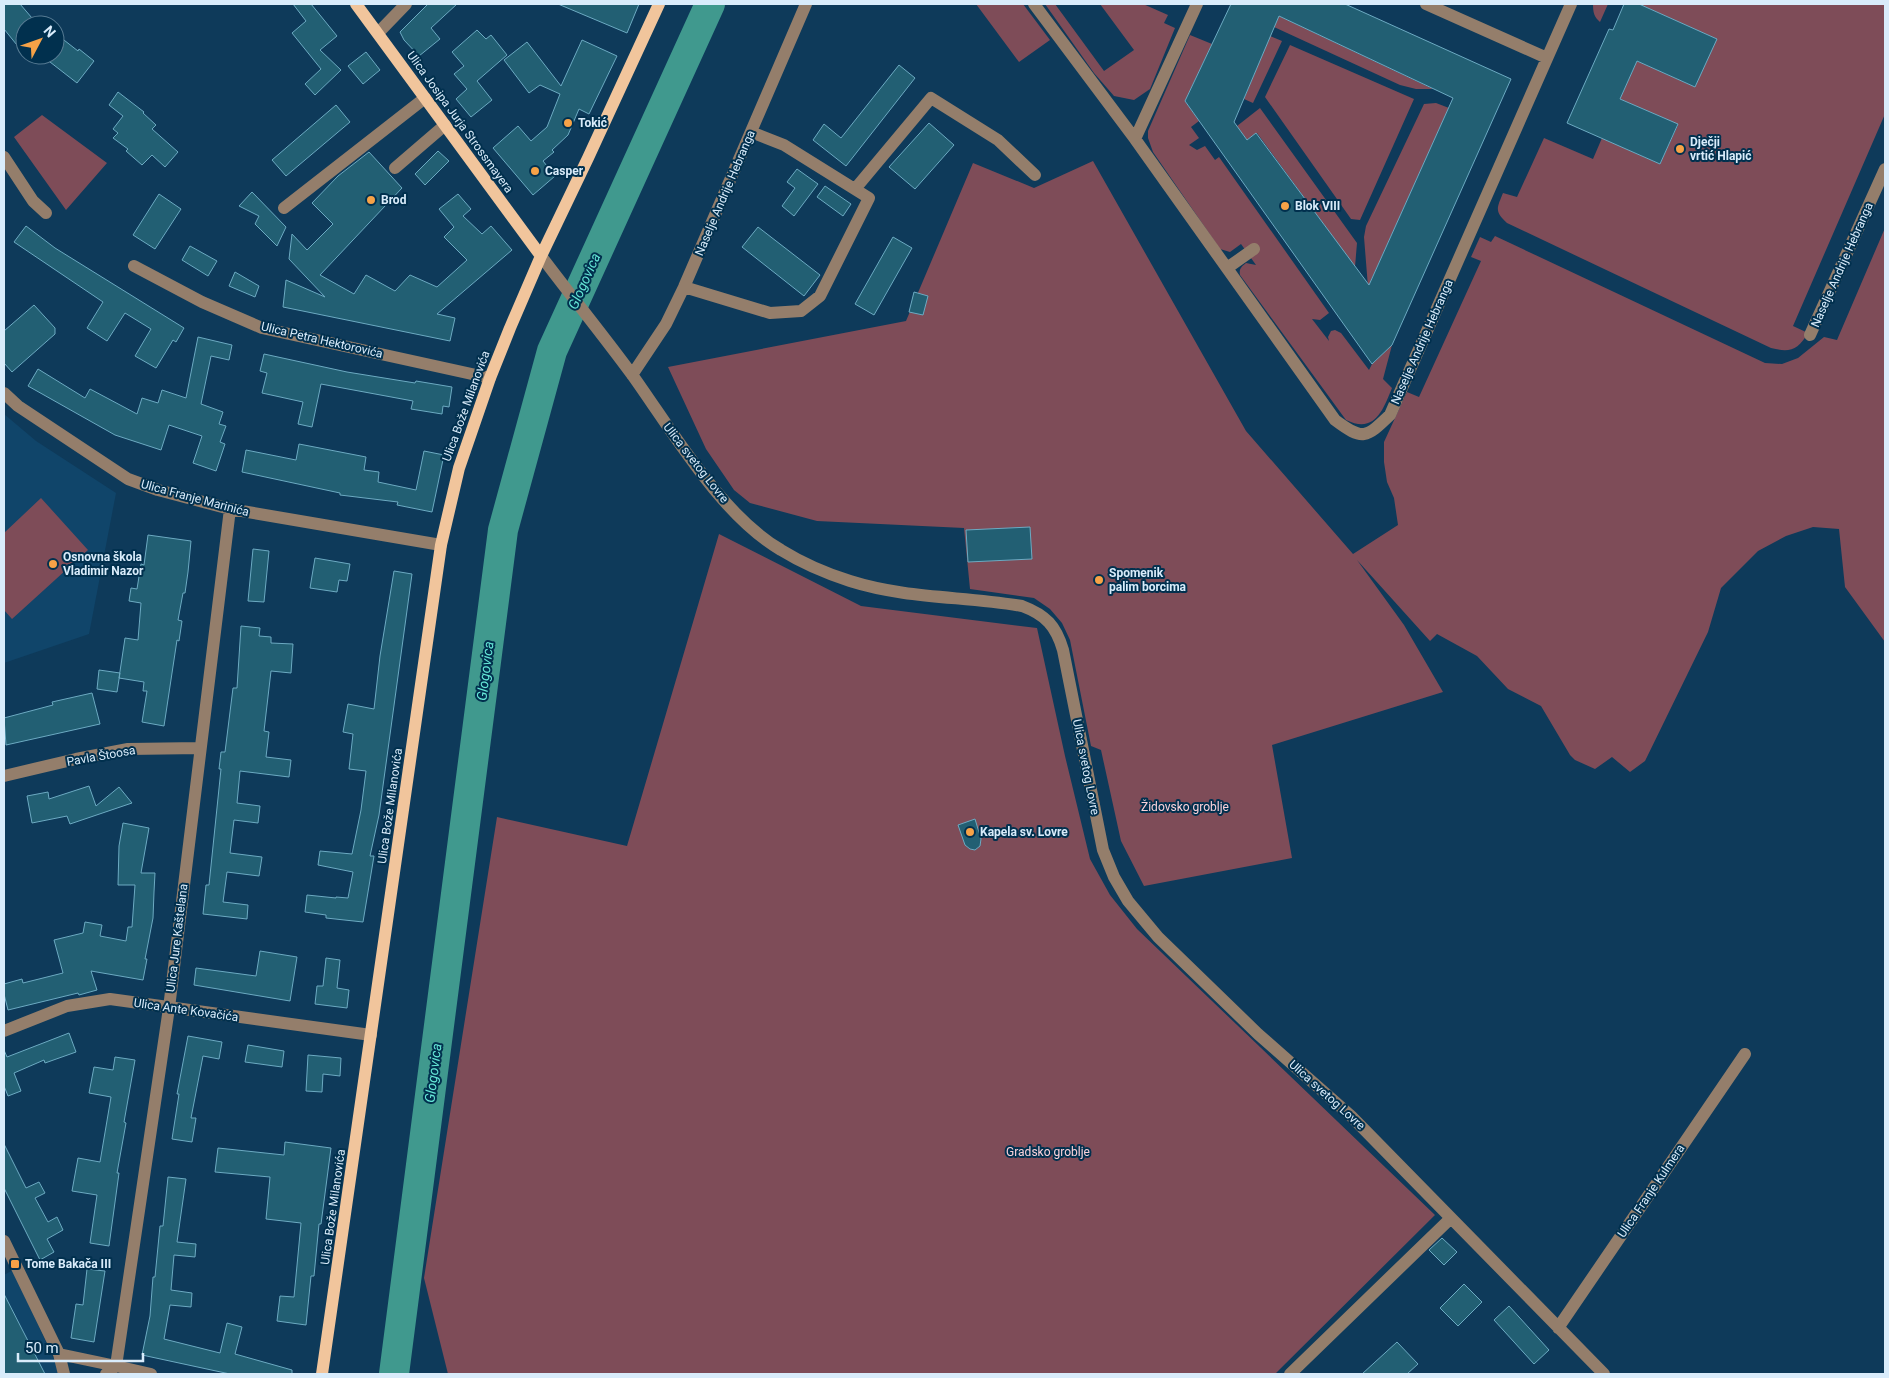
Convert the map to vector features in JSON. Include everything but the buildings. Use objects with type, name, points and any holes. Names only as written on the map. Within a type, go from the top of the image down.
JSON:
[{"type":"main road","name":"Ulica Josipa Jurja Strossmayera","points":[[356,4],[541,256]]},
{"type":"main road","name":"Ulica Bože Milanovića","points":[[322,1374],[441,545],[459,468],[490,378],[541,256],[659,4]]},
{"type":"street","points":[[378,33],[406,4]]},
{"type":"street","name":"Naselje Andrije Hebranga","points":[[632,375],[648,354],[666,324],[684,287],[806,4]]},
{"type":"street","name":"Naselje Andrije Hebranga","points":[[1034,4],[1134,139],[1335,420],[1352,433],[1364,434],[1374,430],[1390,415],[1571,4]]},
{"type":"street","points":[[1134,139],[1197,4]]},
{"type":"street","points":[[1426,4],[1547,58]]},
{"type":"street","points":[[284,208],[425,98]]},
{"type":"street","points":[[855,189],[931,98],[998,140],[1035,175]]},
{"type":"street","points":[[395,168],[445,125]]},
{"type":"street","points":[[684,287],[770,313],[801,311],[820,296],[869,198],[784,145],[751,132]]},
{"type":"street","points":[[4,157],[33,201],[46,212]]},
{"type":"street","name":"Naselje Andrije Hebranga","points":[[1810,335],[1885,169]]},
{"type":"street","points":[[1227,268],[1254,249]]},
{"type":"street","name":"Ulica svetog Lovre","points":[[541,256],[632,375],[708,481],[759,534],[781,550],[849,580],[892,592],[1022,606],[1037,612],[1047,620],[1058,634],[1063,650],[1103,850],[1114,877],[1128,901],[1165,944],[1258,1034],[1351,1116],[1604,1374]]},
{"type":"street","name":"Ulica Petra Hektorovića","points":[[134,266],[202,302],[262,328],[490,378]]},
{"type":"street","name":"Ulica Franje Marinića","points":[[4,393],[26,411],[128,479],[158,490],[230,509],[441,545]]},
{"type":"street","name":"Ulica Jure Kaštelana","points":[[111,1370],[169,1008],[230,509]]},
{"type":"street","name":"Pavla Štoosa","points":[[4,776],[128,749],[200,748]]},
{"type":"street","name":"Ulica Ante Kovačića","points":[[4,1031],[67,1006],[110,999],[371,1035]]},
{"type":"street","name":"Ulica Franje Kulmera","points":[[1558,1328],[1745,1054]]},
{"type":"street","points":[[1290,1374],[1451,1218]]},
{"type":"street","points":[[4,1241],[59,1354],[64,1374]]},
{"type":"street","points":[[59,1354],[111,1370],[151,1374]]},
{"type":"shaded area","name":"Osnovna škola Vladimir Nazor","points":[[4,414],[36,441],[116,493],[89,634],[4,663]]},
{"type":"shaded area","points":[[13,1270],[59,1374],[4,1374],[4,1275]]},
{"type":"green space","points":[[976,4],[1023,4],[1050,40],[1019,62]]},
{"type":"green space","points":[[1045,4],[1055,4],[1104,71],[1134,50],[1100,4],[1143,4],[1168,15],[1164,23],[1175,28],[1150,89],[1134,100],[1114,96],[1094,73]]},
{"type":"green space","points":[[1593,4],[1608,4],[1600,22],[1594,14]]},
{"type":"green space","points":[[1639,4],[1885,4],[1885,114],[1793,326],[1808,333],[1801,343],[1793,349],[1771,348],[1507,223],[1498,212],[1498,206],[1503,193],[1517,197],[1544,138],[1593,159],[1602,138],[1660,164],[1678,125],[1620,99],[1637,61],[1695,87],[1716,39]]},
{"type":"green space","points":[[1279,16],[1433,89],[1416,89],[1400,85],[1274,27]]},
{"type":"green space","points":[[1190,35],[1212,44],[1185,101],[1199,121],[1191,127],[1199,138],[1189,145],[1197,150],[1205,146],[1215,160],[1219,157],[1329,313],[1320,320],[1312,319],[1329,341],[1328,337],[1331,331],[1335,330],[1341,333],[1369,370],[1372,364],[1392,345],[1383,379],[1392,388],[1381,411],[1371,422],[1356,424],[1346,420],[1240,275],[1241,268],[1246,263],[1256,265],[1241,244],[1230,252],[1220,249],[1153,152],[1148,138],[1148,131]]},
{"type":"green space","points":[[1270,36],[1282,41],[1253,103],[1244,99]]},
{"type":"green space","points":[[1290,45],[1414,99],[1360,220],[1351,219],[1265,97]]},
{"type":"green space","points":[[1436,103],[1449,108],[1368,287],[1364,237],[1366,226],[1424,104]]},
{"type":"green space","points":[[1260,108],[1357,243],[1355,267],[1257,133],[1247,140],[1237,126]]},
{"type":"green space","points":[[42,115],[107,163],[66,210],[14,137]]},
{"type":"green space","name":"Židovsko groblje","points":[[1093,161],[1246,431],[1353,554],[1398,525],[1394,498],[1387,482],[1384,442],[1407,392],[1419,397],[1481,261],[1471,257],[1480,237],[1491,242],[1495,236],[1765,363],[1782,364],[1798,358],[1824,337],[1837,340],[1885,228],[1885,642],[1845,587],[1839,529],[1813,527],[1786,536],[1758,551],[1721,588],[1708,632],[1645,761],[1630,772],[1612,757],[1595,769],[1575,760],[1570,755],[1541,706],[1508,689],[1477,656],[1437,634],[1430,641],[1357,560],[1404,625],[1443,692],[1272,745],[1292,858],[1144,886],[1121,841],[1101,750],[1091,746],[1070,640],[1062,623],[1050,609],[1034,598],[970,589],[964,528],[817,521],[750,503],[734,490],[706,449],[668,367],[906,321],[973,163],[1034,188]]},
{"type":"green space","points":[[41,498],[88,550],[12,619],[4,610],[4,533]]},
{"type":"green space","name":"Gradsko groblje","points":[[719,534],[861,606],[1037,628],[1090,859],[1110,895],[1137,929],[1435,1215],[1275,1374],[448,1374],[424,1278],[497,817],[627,846]]},
{"type":"waterway","name":"Glogovica","points":[[394,1374],[503,530],[552,351],[710,4]]},
{"type":"place","name":"Tokić","points":[[568,123]]},
{"type":"place","name":"Dječji vrtić Hlapić","points":[[1680,149]]},
{"type":"place","name":"Casper","points":[[535,171]]},
{"type":"place","name":"Brod","points":[[371,200]]},
{"type":"place","name":"Blok VIII","points":[[1285,206]]},
{"type":"place","name":"Osnovna škola Vladimir Nazor","points":[[53,564]]},
{"type":"place","name":"Spomenik palim borcima","points":[[1099,580]]},
{"type":"place","name":"Kapela sv. Lovre","points":[[970,832]]},
{"type":"place","name":"Tome Bakača III","points":[[15,1264]]}]
